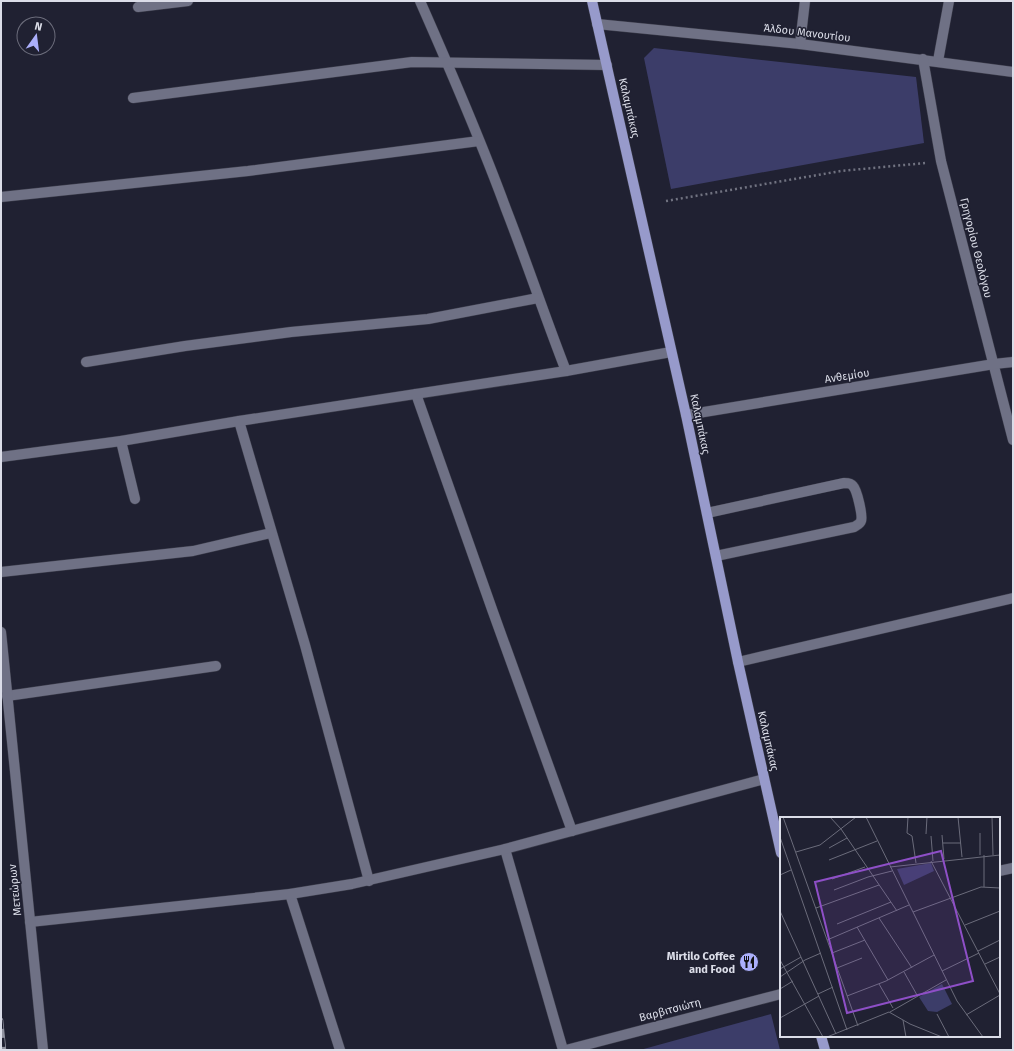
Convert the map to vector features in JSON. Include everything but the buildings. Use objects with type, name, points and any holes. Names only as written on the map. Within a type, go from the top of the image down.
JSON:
[{"type":"main road","name":"Καλαμπάκας","points":[[592,1],[686,415],[738,662],[780,849]]},
{"type":"main road","points":[[821,1037],[825,1050]]},
{"type":"street","points":[[138,7],[188,1]]},
{"type":"street","points":[[420,1],[448,63],[506,208],[566,371]]},
{"type":"street","points":[[800,44],[805,1]]},
{"type":"street","points":[[938,62],[949,1]]},
{"type":"street","name":"Άλδου Μανουτίου","points":[[598,24],[800,44],[1013,72]]},
{"type":"street","name":"Γρηγορίου Θεολόγου","points":[[923,59],[941,161],[1013,440]]},
{"type":"street","points":[[133,98],[412,62],[607,65]]},
{"type":"street","points":[[1,197],[248,171],[479,141]]},
{"type":"street","points":[[86,362],[185,346],[290,332],[428,319],[538,298]]},
{"type":"street","points":[[1,457],[121,441],[239,421],[566,371],[671,352]]},
{"type":"street","name":"Ανθεμίου","points":[[686,415],[1013,362]]},
{"type":"street","points":[[416,394],[572,832]]},
{"type":"street","points":[[239,421],[328,726],[369,881]]},
{"type":"street","points":[[121,441],[135,498]]},
{"type":"street","points":[[707,513],[849,483],[854,486],[862,515],[862,520],[859,525],[854,527],[716,556]]},
{"type":"street","points":[[1,572],[193,551],[271,533]]},
{"type":"street","points":[[738,662],[1013,598]]},
{"type":"street","name":"Μετεώρων","points":[[1,632],[43,1050]]},
{"type":"street","points":[[7,696],[216,666]]},
{"type":"street","points":[[30,922],[290,894],[369,881],[572,832],[764,779]]},
{"type":"street","points":[[505,849],[564,1050]]},
{"type":"street","points":[[1000,871],[1013,868]]},
{"type":"street","points":[[290,894],[340,1050]]},
{"type":"street","name":"Βαρβιτσιώτη","points":[[564,1050],[780,994]]},
{"type":"path","points":[[666,201],[841,171],[941,161]]},
{"type":"shaded area","points":[[654,48],[916,77],[924,143],[671,189],[644,58]]},
{"type":"shaded area","points":[[771,1014],[780,1050],[640,1050]]},
{"type":"railway","points":[[1,1020],[4,1050]]},
{"type":"place","name":"Mirtilo Coffee and Food","points":[[749,962]]}]
